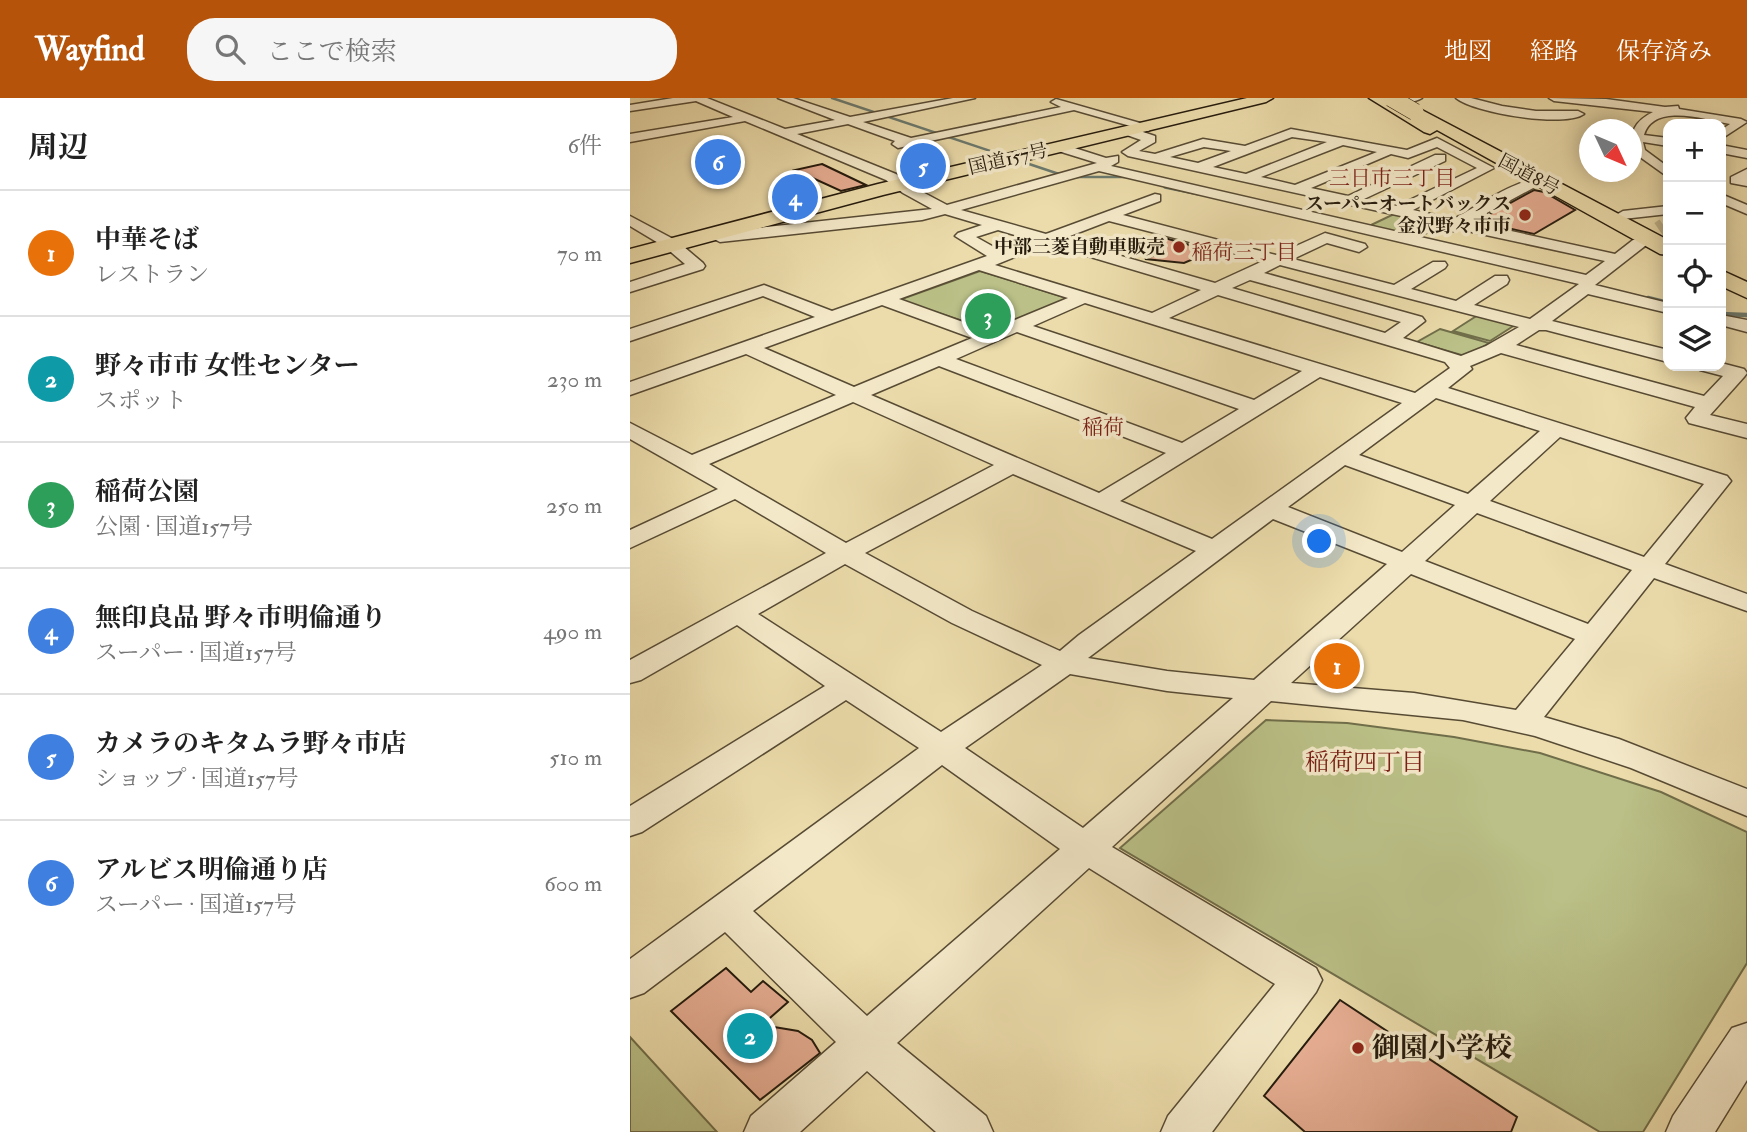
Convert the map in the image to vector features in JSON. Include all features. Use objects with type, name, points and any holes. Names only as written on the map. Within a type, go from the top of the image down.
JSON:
[{"type":"highway","name":"国道157号","points":[[630,256],[902,184],[1263,98]]},
{"type":"highway","name":"国道8号","points":[[1382,99],[1416,103],[1623,215],[1663,224]]},
{"type":"highway","points":[[1382,99],[1461,145],[1539,180]]},
{"type":"highway","name":"国道8号","points":[[1416,103],[1539,180],[1663,246]]},
{"type":"highway","points":[[1726,269],[1747,280]]},
{"type":"highway","points":[[1726,280],[1747,291]]},
{"type":"street","points":[[630,108],[696,98],[902,184],[946,210],[1452,358],[1460,363],[1462,369],[1089,641],[1066,664],[942,748],[728,911],[630,981]]},
{"type":"street","points":[[785,98],[904,143],[1075,107]]},
{"type":"street","points":[[1042,98],[1148,127]]},
{"type":"street","points":[[1461,98],[1478,107],[1504,111],[1575,115],[1611,100]]},
{"type":"street","points":[[1554,98],[1611,100],[1667,111],[1745,121]]},
{"type":"street","points":[[884,99],[939,116]]},
{"type":"street","points":[[784,133],[970,100]]},
{"type":"street","points":[[1642,125],[1650,118],[1687,102]]},
{"type":"street","points":[[1001,110],[1026,117]]},
{"type":"street","points":[[630,138],[745,118]]},
{"type":"street","points":[[951,120],[976,128]]},
{"type":"street","points":[[1726,133],[1745,121]]},
{"type":"street","points":[[990,125],[1014,132]]},
{"type":"street","points":[[710,233],[720,237],[827,228],[894,220],[946,210],[1103,165],[1151,139],[1128,131]]},
{"type":"street","points":[[1198,167],[1291,133],[1408,154],[1437,142],[1487,168],[1399,212]]},
{"type":"street","points":[[1726,137],[1747,141]]},
{"type":"street","points":[[1642,138],[1663,141]]},
{"type":"street","points":[[1247,178],[1342,142]]},
{"type":"street","points":[[1155,158],[1202,143],[1247,149]]},
{"type":"street","points":[[1059,147],[1103,165],[1421,242],[1582,289],[1663,307]]},
{"type":"street","points":[[1726,150],[1747,154]]},
{"type":"street","points":[[1260,204],[1389,151]]},
{"type":"street","points":[[1349,201],[1455,151]]},
{"type":"street","points":[[1128,152],[1617,259]]},
{"type":"street","points":[[1642,154],[1663,169]]},
{"type":"street","points":[[1063,177],[1089,183]]},
{"type":"street","points":[[1395,255],[1539,180]]},
{"type":"street","points":[[630,388],[1161,199],[1129,192]]},
{"type":"street","points":[[1623,215],[1663,224]]},
{"type":"street","points":[[1108,216],[1531,325],[1546,324],[1663,355]]},
{"type":"street","points":[[630,220],[671,244],[697,266],[638,284]]},
{"type":"street","points":[[995,226],[963,236],[1000,257]]},
{"type":"street","points":[[1299,232],[1378,251],[1335,275]]},
{"type":"street","points":[[1153,319],[1325,238]]},
{"type":"street","points":[[1460,363],[1482,357],[1500,348],[1582,289],[1639,243]]},
{"type":"street","points":[[1396,290],[1445,267],[1416,260]]},
{"type":"street","points":[[979,265],[1318,370],[1556,429],[1719,481],[1651,568],[1523,722]]},
{"type":"street","points":[[1249,274],[1416,321],[1388,339]]},
{"type":"street","points":[[1459,307],[1507,282],[1476,274]]},
{"type":"street","points":[[638,284],[678,294],[710,307]]},
{"type":"street","points":[[1548,292],[1582,289]]},
{"type":"street","points":[[630,335],[764,290],[830,317]]},
{"type":"street","points":[[692,463],[1085,297]]},
{"type":"street","points":[[881,299],[989,338]]},
{"type":"street","points":[[1726,321],[1747,326]]},
{"type":"street","points":[[1016,326],[1256,408]]},
{"type":"street","points":[[746,347],[1012,465],[1213,549]]},
{"type":"street","points":[[1500,348],[1708,404]]},
{"type":"street","points":[[939,359],[1184,452]]},
{"type":"street","points":[[1742,368],[1697,418],[1747,431]]},
{"type":"street","points":[[1103,501],[1318,370]]},
{"type":"street","points":[[767,1132],[1556,429]]},
{"type":"street","points":[[630,430],[692,463],[844,554],[976,626],[1066,664],[1165,681],[1464,710],[1523,722],[1590,740],[1660,765],[1747,803]]},
{"type":"street","points":[[1342,456],[1747,603]]},
{"type":"street","points":[[632,670],[1012,465]]},
{"type":"street","points":[[630,540],[736,490]]},
{"type":"street","points":[[1270,509],[1593,636]]},
{"type":"street","points":[[738,613],[942,748],[1086,848],[1302,980],[1184,1132]]},
{"type":"street","points":[[630,823],[846,686]]},
{"type":"street","points":[[728,911],[867,1044],[970,1132]]},
{"type":"street","points":[[1689,1132],[1747,1042]]},
{"type":"green space","points":[[1396,213],[1445,224],[1419,237],[1369,226]]},
{"type":"green space","points":[[980,271],[1070,299],[993,331],[899,300]]},
{"type":"green space","points":[[1478,315],[1515,325],[1490,341],[1453,331]]},
{"type":"green space","points":[[1440,329],[1489,343],[1468,357],[1417,342]]},
{"type":"green space","points":[[1266,720],[1347,723],[1454,737],[1540,753],[1661,792],[1747,832],[1747,963],[1643,1132],[1600,1132],[1120,848]]},
{"type":"green space","points":[[630,1037],[717,1132],[630,1132]]},
{"type":"building","points":[[822,164],[866,185],[841,191],[795,170]]},
{"type":"building","name":"スーパーオートバックス 金沢野々市市","points":[[1534,190],[1544,192],[1575,210],[1534,234],[1477,221]]},
{"type":"building","name":"中部三菱自動車販売","points":[[1161,237],[1212,251],[1184,263],[1145,259],[1162,252],[1139,246]]},
{"type":"building","points":[[726,968],[751,992],[763,981],[788,1002],[762,1025],[798,1031],[812,1040],[820,1053],[760,1100],[671,1011]]},
{"type":"building","name":"御園小学校","points":[[1340,1000],[1517,1117],[1511,1132],[1305,1132],[1264,1096]]},
{"type":"waterway","points":[[832,98],[1062,175]]},
{"type":"waterway","points":[[1077,177],[1128,177]]},
{"type":"waterway","points":[[1165,187],[1199,194]]},
{"type":"waterway","points":[[1648,298],[1663,302]]},
{"type":"waterway","points":[[1726,314],[1747,315]]},
{"type":"tunnel","points":[[1639,243],[1663,227]]},
{"type":"place","name":"アルビス明倫通り店","points":[[718,162]]},
{"type":"place","name":"カメラのキタムラ野々市店","points":[[923,166]]},
{"type":"place","name":"無印良品 野々市明倫通り","points":[[795,197]]},
{"type":"place","name":"スーパーオートバックス 金沢野々市市","points":[[1525,215]]},
{"type":"place","name":"中部三菱自動車販売","points":[[1179,247]]},
{"type":"place","name":"稲荷公園","points":[[988,316]]},
{"type":"place","name":"中華そば","points":[[1337,666]]},
{"type":"place","name":"野々市市 女性センター","points":[[750,1036]]},
{"type":"place","name":"御園小学校","points":[[1358,1048]]},
{"type":"district","name":"三日市三丁目","points":[[1392,178]]},
{"type":"district","name":"稲荷三丁目","points":[[1244,252]]},
{"type":"district","name":"稲荷","points":[[1103,427]]},
{"type":"district","name":"稲荷四丁目","points":[[1365,762]]}]
